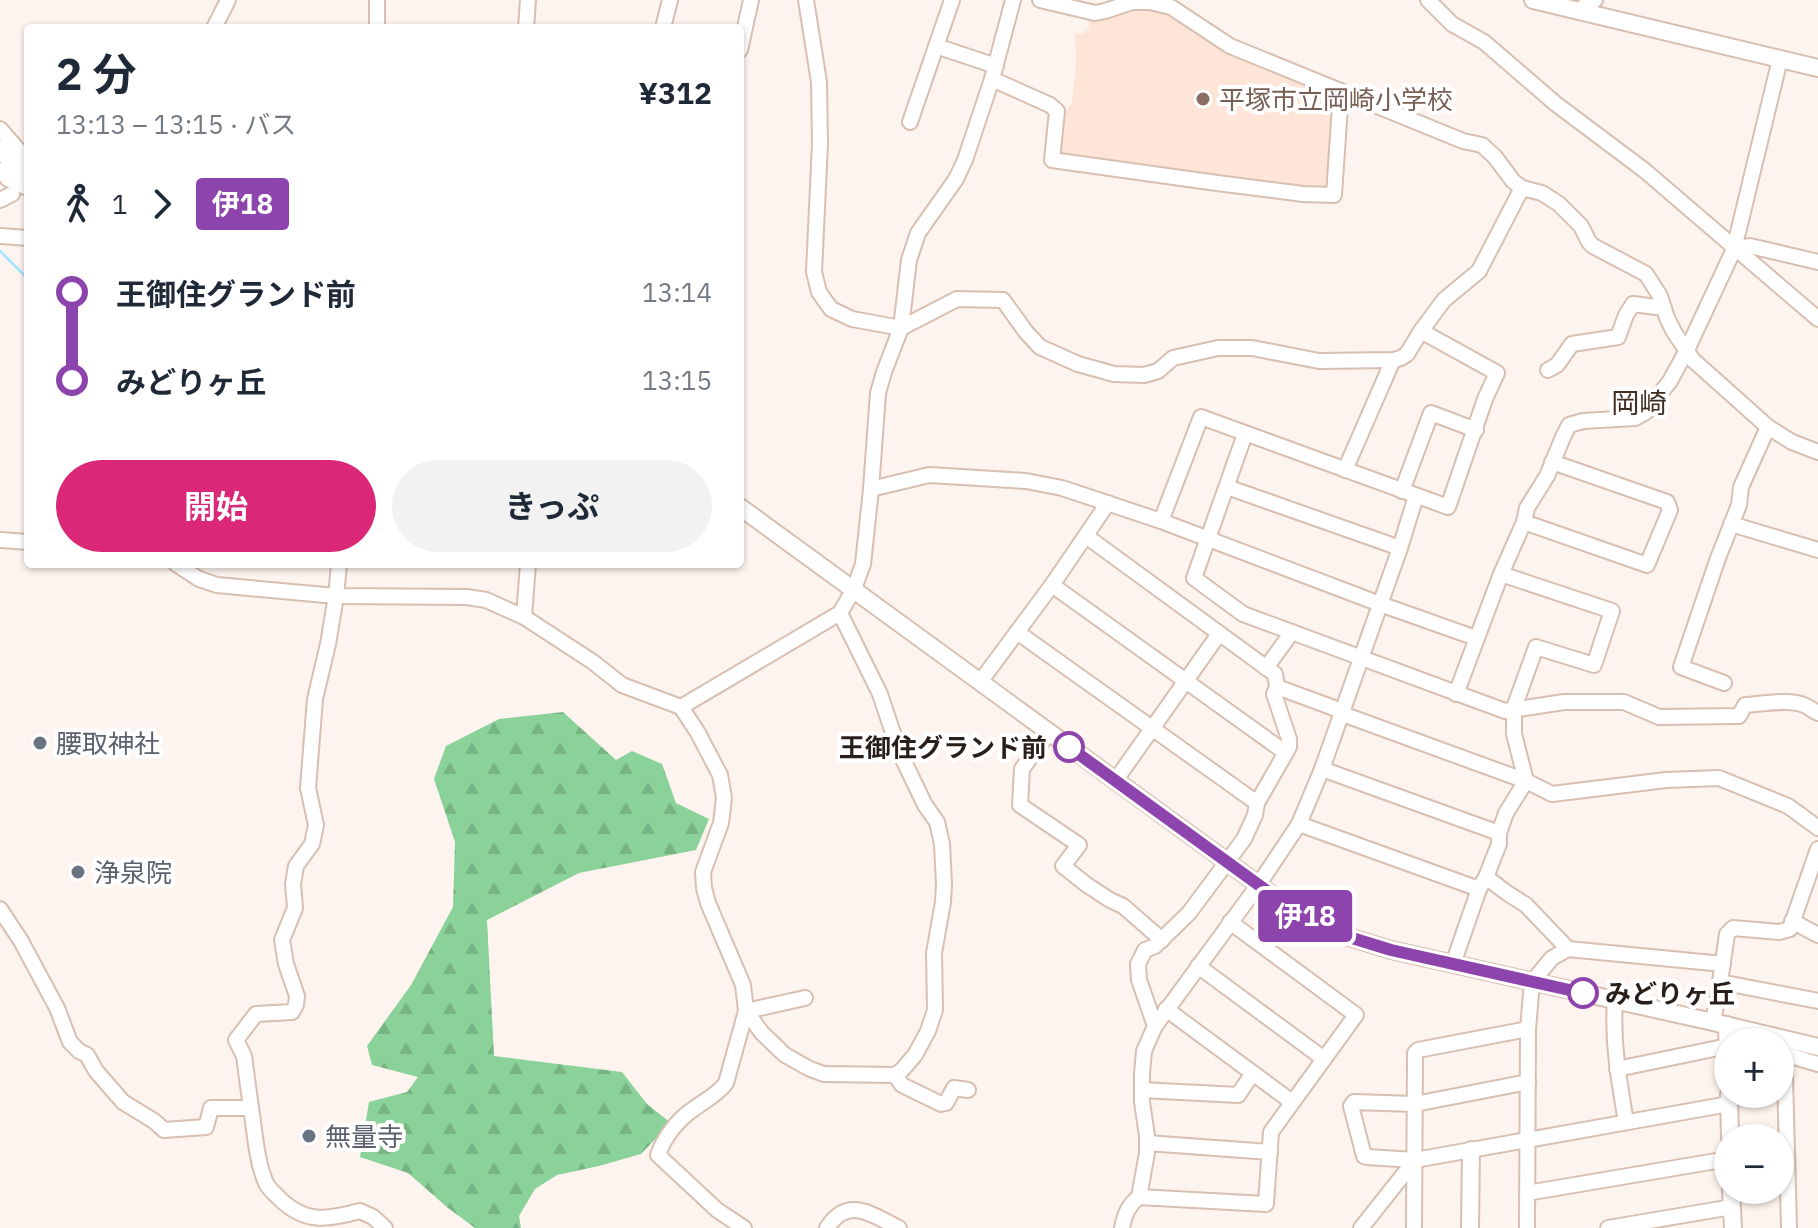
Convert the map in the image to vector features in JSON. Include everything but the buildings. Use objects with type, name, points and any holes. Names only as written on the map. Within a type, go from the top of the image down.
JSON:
[{"type":"street","points":[[216,24],[228,0]]},
{"type":"street","points":[[377,0],[377,24]]},
{"type":"street","points":[[526,24],[528,0]]},
{"type":"street","points":[[664,24],[670,0]]},
{"type":"street","points":[[744,32],[751,0]]},
{"type":"street","points":[[806,0],[819,82],[820,143],[814,272],[819,292],[831,309],[852,319],[901,328],[957,299],[1003,300],[1040,347],[1078,364],[1114,374],[1144,375],[1158,371],[1173,358],[1218,348],[1252,348],[1319,361],[1393,360],[1407,354],[1444,300],[1479,271],[1522,188]]},
{"type":"street","points":[[910,122],[952,0]]},
{"type":"street","points":[[681,707],[840,613],[854,589],[863,564],[878,393],[901,328],[909,260],[918,233],[956,179],[965,160],[994,73],[1013,0]]},
{"type":"street","points":[[1040,0],[1095,13],[1132,2],[1171,7],[1230,46],[1463,141],[1482,145],[1522,188],[1542,193],[1559,204],[1581,226],[1593,246],[1646,274],[1660,296],[1674,332],[1693,360],[1768,427],[1792,442],[1818,452]]},
{"type":"street","points":[[1428,0],[1452,24],[1484,42],[1556,104],[1644,170],[1818,319]]},
{"type":"street","points":[[1533,0],[1818,68]]},
{"type":"street","points":[[1579,12],[1595,0]]},
{"type":"street","points":[[936,46],[994,73],[1057,111],[1052,160],[1303,194],[1334,195],[1341,91]]},
{"type":"street","points":[[1456,694],[1527,508],[1547,476],[1569,425],[1583,421],[1635,418],[1646,412],[1670,381],[1687,350],[1734,249],[1780,59]]},
{"type":"street","points":[[0,129],[24,156]]},
{"type":"street","points":[[0,149],[24,176]]},
{"type":"street","points":[[0,170],[8,179],[24,186]]},
{"type":"street","points":[[0,236],[24,238]]},
{"type":"street","points":[[1734,249],[1750,246],[1818,262]]},
{"type":"street","points":[[1548,370],[1557,365],[1572,344],[1618,337],[1633,304],[1664,308]]},
{"type":"street","points":[[1161,521],[1201,417],[1448,507],[1497,373],[1421,331]]},
{"type":"street","points":[[1345,470],[1393,360]]},
{"type":"street","points":[[1139,1197],[1147,1143],[1142,1090],[1144,1051],[1166,1009],[1259,884],[1299,824],[1322,769],[1400,548],[1409,494],[1431,413],[1476,430]]},
{"type":"street","points":[[1724,683],[1681,667],[1739,505],[1741,487],[1768,427]]},
{"type":"street","points":[[1245,434],[1194,578],[1243,614],[1505,711],[1564,702],[1624,702],[1659,717],[1739,716],[1745,705],[1793,702],[1818,713]]},
{"type":"street","points":[[1524,522],[1647,565],[1670,510],[1667,502],[1552,462]]},
{"type":"street","points":[[871,489],[929,475],[1026,481],[1062,488],[1161,521],[1476,638]]},
{"type":"street","points":[[1227,487],[1400,548]]},
{"type":"street","points":[[980,682],[1108,503]]},
{"type":"street","points":[[744,510],[1296,912],[1339,934],[1391,950],[1735,1028]]},
{"type":"street","points":[[1731,524],[1818,550]]},
{"type":"street","points":[[1086,536],[1275,674],[1277,687],[1274,694],[1289,739],[1286,753],[1257,803],[1244,839],[1189,913],[1155,946],[1145,950],[1138,964],[1139,980],[1155,1026]]},
{"type":"street","points":[[0,540],[24,542]]},
{"type":"street","points":[[182,568],[199,579],[217,585],[336,596],[467,597],[486,600],[524,617],[622,685],[681,707],[720,775],[724,798],[721,823],[703,872],[704,888],[743,985],[746,1011],[726,1083],[678,1123],[658,1155],[717,1210],[744,1228]]},
{"type":"street","points":[[339,568],[328,644],[315,699],[308,788],[316,825],[312,844],[296,866],[293,884],[295,908],[282,940],[297,996],[296,1005],[292,1012],[256,1014],[236,1040],[244,1056],[260,1168],[267,1186],[284,1204],[308,1218],[333,1219],[360,1211],[385,1228]]},
{"type":"street","points":[[524,617],[528,568]]},
{"type":"street","points":[[1453,964],[1499,844],[1499,833],[1506,813],[1526,781],[1514,734],[1514,708],[1536,647],[1594,665],[1612,611],[1501,574]]},
{"type":"street","points":[[1052,585],[1286,753]]},
{"type":"street","points":[[746,1011],[762,1033],[785,1055],[810,1069],[824,1074],[895,1075],[915,1055],[935,1010],[934,953],[944,884],[942,844],[937,822],[925,805],[899,751],[880,694],[840,613]]},
{"type":"street","points":[[1017,632],[1257,803]]},
{"type":"street","points":[[1266,668],[1292,632]]},
{"type":"street","points":[[1115,781],[1219,634]]},
{"type":"street","points":[[1277,687],[1526,781],[1552,794],[1666,780],[1719,778],[1788,806],[1818,828]]},
{"type":"street","points":[[1049,732],[1022,769],[1020,805],[1079,845],[1063,866],[1098,893],[1123,906],[1162,940]]},
{"type":"street","points":[[1322,769],[1499,833]]},
{"type":"street","points":[[1299,824],[1483,883],[1526,905],[1568,949]]},
{"type":"street","points":[[1722,1028],[1720,982],[1727,934],[1733,928],[1779,932],[1790,929],[1818,849]]},
{"type":"street","points":[[0,909],[57,1008],[70,1042],[87,1055],[96,1071],[123,1102],[164,1130],[206,1127],[211,1108],[251,1108]]},
{"type":"street","points":[[1792,921],[1818,935]]},
{"type":"street","points":[[1122,1228],[1132,1202],[1139,1197],[1266,1204],[1271,1132],[1356,1015],[1230,922]]},
{"type":"street","points":[[1527,1228],[1528,1029],[1532,982],[1552,958],[1568,949],[1723,964]]},
{"type":"street","points":[[1198,966],[1324,1059]]},
{"type":"street","points":[[1720,982],[1818,1001]]},
{"type":"street","points":[[746,1011],[805,998]]},
{"type":"street","points":[[1615,1001],[1617,1069],[1626,1122]]},
{"type":"street","points":[[1166,1009],[1292,1102]]},
{"type":"street","points":[[1414,1228],[1415,1053],[1528,1029]]},
{"type":"street","points":[[1794,1046],[1818,1047]]},
{"type":"street","points":[[1617,1069],[1714,1049]]},
{"type":"street","points":[[1794,1050],[1818,1064]]},
{"type":"street","points":[[1142,1090],[1238,1095],[1253,1073]]},
{"type":"street","points":[[895,1075],[902,1085],[941,1104],[946,1103],[954,1088],[968,1090]]},
{"type":"street","points":[[1528,1082],[1415,1104],[1354,1102],[1351,1106],[1364,1156],[1415,1160],[1626,1122],[1714,1102]]},
{"type":"street","points":[[1787,1108],[1789,1228]]},
{"type":"street","points":[[1147,1143],[1270,1152]]},
{"type":"street","points":[[1470,1228],[1471,1150]]},
{"type":"street","points":[[1361,1228],[1415,1160]]},
{"type":"street","points":[[1527,1193],[1714,1161]]},
{"type":"street","points":[[1608,1228],[1714,1202]]},
{"type":"street","points":[[1732,1204],[1733,1228]]},
{"type":"street","points":[[827,1228],[835,1215],[848,1210],[863,1211],[899,1228]]},
{"type":"shaded area","name":"平塚市立岡崎小学校","points":[[1148,7],[1171,15],[1334,96],[1329,184],[1326,187],[1302,187],[1295,192],[1057,156],[1057,125],[1072,103],[1075,34],[1084,33],[1089,28],[1089,17]]},
{"type":"green space","points":[[563,712],[616,760],[632,751],[662,764],[676,803],[709,819],[696,850],[579,873],[487,920],[494,1056],[622,1072],[647,1104],[671,1123],[641,1154],[557,1175],[535,1189],[519,1216],[521,1228],[475,1228],[408,1173],[360,1157],[369,1102],[407,1092],[418,1077],[372,1065],[367,1046],[411,985],[453,907],[455,842],[434,779],[446,746],[499,719]]},
{"type":"waterway","points":[[0,251],[24,275]]},
{"type":"bus line","name":"伊18","points":[[1069,747],[1296,912],[1339,934],[1391,950],[1583,993]]},
{"type":"place","name":"平塚市立岡崎小学校","points":[[1203,99]]},
{"type":"place","name":"腰取神社","points":[[40,743]]},
{"type":"place","name":"王御住グランド前","points":[[1069,747]]},
{"type":"place","name":"浄泉院","points":[[78,872]]},
{"type":"place","name":"みどりヶ丘","points":[[1583,993]]},
{"type":"place","name":"無量寺","points":[[309,1136]]},
{"type":"district","name":"岡崎","points":[[1639,402]]}]
